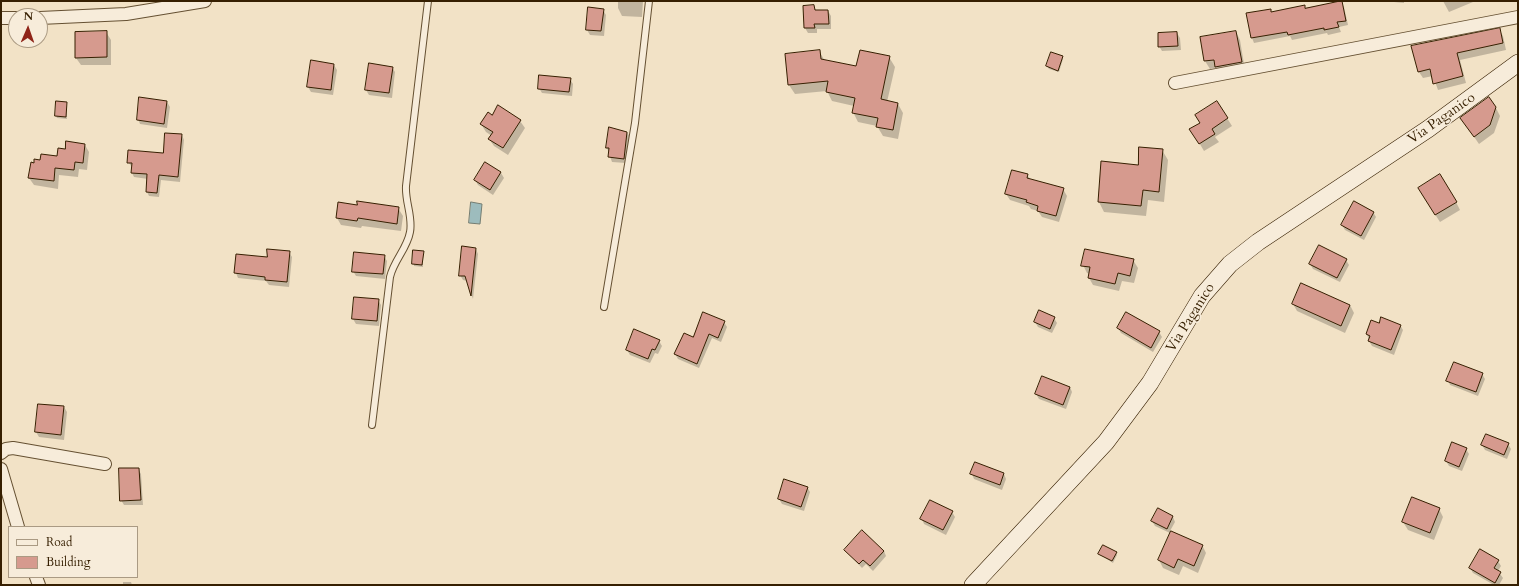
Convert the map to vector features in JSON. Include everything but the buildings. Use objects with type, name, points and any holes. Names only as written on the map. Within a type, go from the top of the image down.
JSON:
[{"type":"street","points":[[48,18],[91,17],[142,6],[205,1]]},
{"type":"street","points":[[1175,83],[1518,17]]},
{"type":"street","name":"Via Paganico","points":[[973,585],[1106,442],[1150,383],[1202,296],[1230,264],[1252,246],[1428,129],[1518,63]]},
{"type":"street","points":[[1,453],[6,449],[13,448],[105,464]]},
{"type":"street","points":[[1,469],[18,526]]},
{"type":"lane","points":[[372,425],[390,277],[393,264],[404,247],[410,233],[406,186],[428,1]]},
{"type":"lane","points":[[604,307],[634,130],[648,1]]},
{"type":"water","points":[[471,202],[482,204],[480,224],[469,223]]}]
